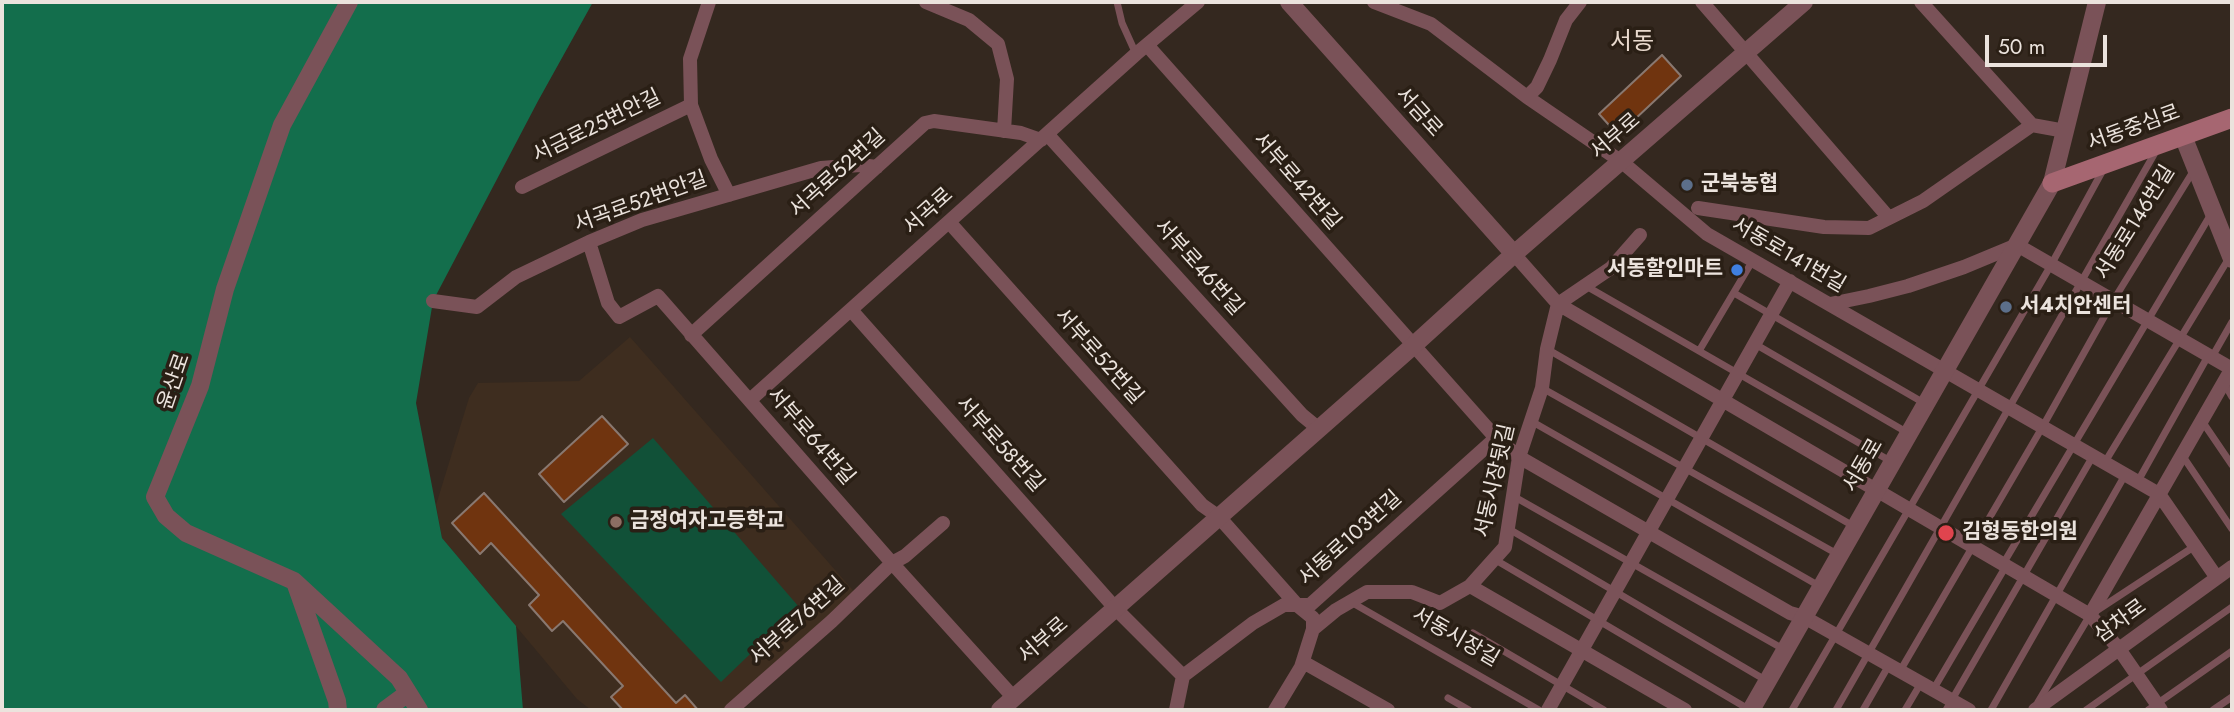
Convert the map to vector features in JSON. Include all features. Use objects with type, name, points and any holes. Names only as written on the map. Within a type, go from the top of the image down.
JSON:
[{"type":"main road","name":"서동중심로","points":[[2052,183],[2232,118]]},
{"type":"street","name":"윤산로","points":[[294,581],[186,533],[166,516],[155,497],[200,386],[225,289],[282,125],[348,2]]},
{"type":"street","name":"서금로25번안길","points":[[709,2],[691,59],[691,104],[711,159],[729,195]]},
{"type":"street","points":[[926,2],[969,20],[998,44],[1007,79],[1004,131]]},
{"type":"street","name":"서곡로","points":[[750,400],[1198,2]]},
{"type":"street","name":"서금로","points":[[1289,2],[1514,254]]},
{"type":"street","name":"서동로141번길","points":[[1374,2],[1394,5],[1431,24],[1527,97],[1622,162],[1707,234],[2159,494]]},
{"type":"street","points":[[1527,97],[1537,88],[1566,20],[1580,2]]},
{"type":"street","points":[[1702,2],[1889,218]]},
{"type":"street","name":"서부로","points":[[1006,707],[1514,254],[1804,2]]},
{"type":"street","points":[[1921,2],[2032,125],[2065,131]]},
{"type":"street","name":"서동로","points":[[1751,710],[2052,183],[2097,2]]},
{"type":"street","name":"서부로42번길","points":[[1142,49],[1414,345]]},
{"type":"street","name":"서금로25번안길","points":[[522,187],[691,104]]},
{"type":"street","name":"서곡로52번길","points":[[691,335],[925,123],[934,121],[1044,137]]},
{"type":"street","points":[[1699,208],[1824,227],[1869,228],[1923,201],[2032,125]]},
{"type":"street","points":[[2183,136],[2232,257]]},
{"type":"street","name":"서부로46번길","points":[[1044,137],[1302,415],[1319,429]]},
{"type":"street","name":"서곡로52번안길","points":[[433,301],[477,307],[516,277],[642,220],[821,168],[860,165],[877,167]]},
{"type":"street","name":"서부로52번길","points":[[949,222],[1202,505],[1219,517]]},
{"type":"street","points":[[1558,304],[1611,268],[1640,235]]},
{"type":"street","name":"서부로64번길","points":[[589,242],[608,303],[619,317],[658,296],[892,563],[1006,707]]},
{"type":"street","points":[[1830,304],[1908,285],[1964,267],[2017,245]]},
{"type":"street","name":"서동로146번길","points":[[2017,245],[2232,369]]},
{"type":"street","points":[[1514,254],[1558,304],[2090,615],[2119,649],[2155,708]]},
{"type":"street","points":[[1548,710],[1790,281]]},
{"type":"street","name":"서동시장뒷길","points":[[1313,629],[1336,610],[1367,592],[1412,592],[1440,603],[1470,586],[1505,548],[1519,457],[1542,388],[1547,349],[1558,304]]},
{"type":"street","name":"서부로58번길","points":[[850,310],[1116,608]]},
{"type":"street","points":[[1414,345],[1496,438],[1519,457],[1790,613],[1804,617],[1927,686],[1949,705],[1969,710]]},
{"type":"street","points":[[2090,615],[2232,369]]},
{"type":"street","name":"서동로103번길","points":[[1183,676],[1253,623],[1284,605],[1310,605],[1496,438]]},
{"type":"street","points":[[2159,494],[2217,578]]},
{"type":"street","points":[[1219,517],[1297,605],[1313,618],[1313,629],[1303,662],[1275,710]]},
{"type":"street","name":"서부로76번길","points":[[731,710],[832,621],[892,563],[905,556],[943,523]]},
{"type":"street","name":"삼차로","points":[[2034,710],[2232,569]]},
{"type":"street","points":[[294,581],[399,678],[419,710]]},
{"type":"street","points":[[294,581],[338,710]]},
{"type":"street","points":[[1470,586],[1685,710]]},
{"type":"street","points":[[1116,608],[1183,676],[1176,710]]},
{"type":"street","points":[[1303,662],[1388,710]]},
{"type":"street","points":[[385,710],[408,693]]},
{"type":"lane","points":[[1117,2],[1122,23],[1142,49]]},
{"type":"lane","name":"서동로146번길","points":[[2082,283],[2160,144]]},
{"type":"lane","points":[[1792,710],[2051,265],[2106,164]]},
{"type":"lane","name":"서동로146번길","points":[[2113,301],[2196,167]]},
{"type":"lane","points":[[1905,710],[1927,686],[2004,565],[2213,210]]},
{"type":"lane","points":[[1949,705],[2099,459],[2232,257]]},
{"type":"lane","points":[[1699,351],[1753,260]]},
{"type":"lane","points":[[1836,710],[2082,283]]},
{"type":"lane","points":[[1586,286],[1893,463]]},
{"type":"lane","points":[[1734,293],[1926,404]]},
{"type":"lane","points":[[1863,710],[1895,668],[1973,547],[2113,301]]},
{"type":"lane","points":[[1991,710],[2056,595],[2232,322]]},
{"type":"lane","points":[[1754,343],[1909,433]]},
{"type":"lane","points":[[1547,349],[1856,527]]},
{"type":"lane","points":[[2223,382],[2232,397]]},
{"type":"lane","points":[[1542,388],[1840,555]]},
{"type":"lane","points":[[1531,421],[1668,497],[1821,587]]},
{"type":"lane","points":[[2201,421],[2232,465]]},
{"type":"lane","points":[[2182,454],[2232,529]]},
{"type":"lane","points":[[1513,496],[1785,650]]},
{"type":"lane","points":[[1508,529],[1768,681]]},
{"type":"lane","points":[[2034,710],[2090,615],[2194,546]]},
{"type":"lane","points":[[1494,559],[1751,710]]},
{"type":"lane","name":"서동시장길","points":[[1351,602],[1539,710]]},
{"type":"lane","points":[[2086,710],[2232,607]]},
{"type":"lane","name":"서동시장길","points":[[1474,633],[1604,710]]},
{"type":"lane","points":[[2155,708],[2232,651]]},
{"type":"lane","points":[[1448,698],[1469,710]]},
{"type":"lane","points":[[2213,710],[2232,698]]},
{"type":"shaded area","name":"금정여자고등학교","points":[[630,337],[858,596],[730,710],[591,710],[577,699],[442,538],[436,505],[469,398],[478,383],[579,381]]},
{"type":"green space","points":[[2,2],[593,2],[433,301],[416,403],[442,538],[516,626],[523,710],[2,710]]},
{"type":"green space","points":[[653,438],[799,607],[721,682],[561,514]]},
{"type":"building","points":[[1662,55],[1681,76],[1618,135],[1599,114]]},
{"type":"building","points":[[602,416],[628,444],[564,502],[539,474]]},
{"type":"building","points":[[484,493],[676,703],[685,695],[698,710],[623,710],[611,697],[623,686],[563,621],[552,631],[529,605],[539,595],[491,543],[480,554],[452,523]]},
{"type":"place","name":"군북농협","points":[[1687,185]]},
{"type":"place","name":"서동할인마트","points":[[1737,270]]},
{"type":"place","name":"서4치안센터","points":[[2006,307]]},
{"type":"place","name":"금정여자고등학교","points":[[616,522]]},
{"type":"place","name":"김형동한의원","points":[[1946,533]]},
{"type":"district","name":"서동","points":[[1632,43]]}]
